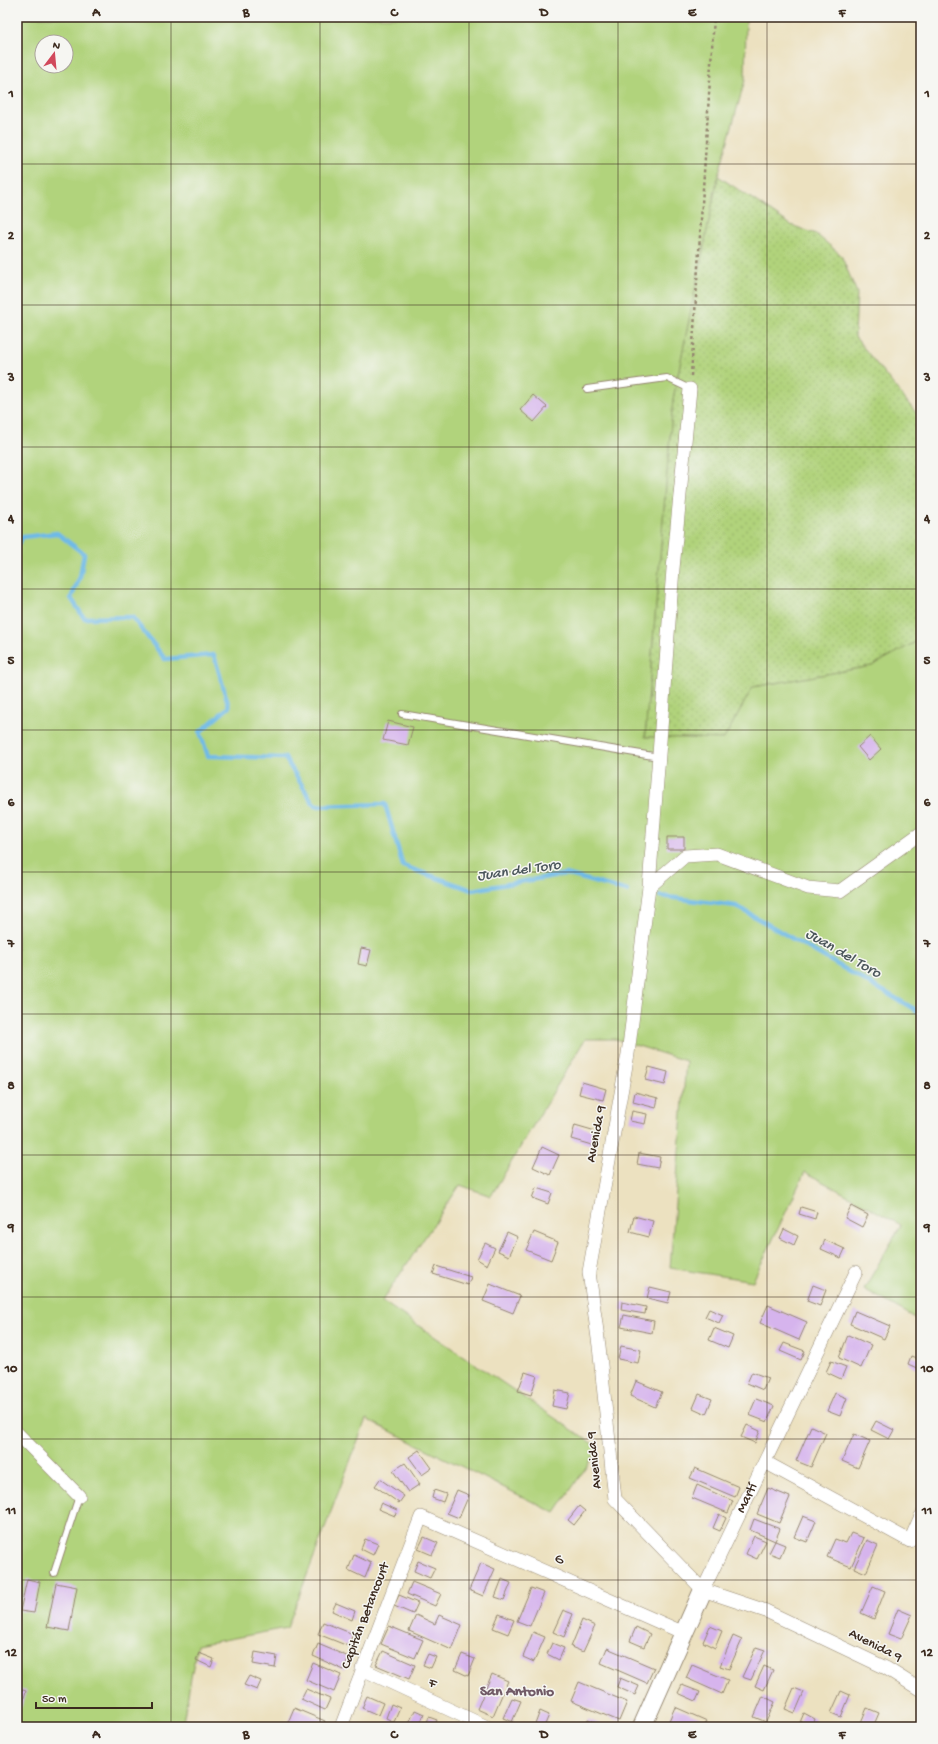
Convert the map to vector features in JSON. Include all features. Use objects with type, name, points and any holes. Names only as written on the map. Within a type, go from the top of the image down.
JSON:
[{"type":"street","name":"Avenida 9","points":[[690,389],[649,887],[628,1054],[589,1272],[599,1346],[615,1500],[703,1590],[766,1611],[886,1668],[921,1690]]},
{"type":"street","points":[[649,887],[685,856],[718,854],[808,888],[840,891],[921,833]]},
{"type":"street","name":"Martí","points":[[642,1727],[703,1590],[856,1272]]},
{"type":"street","points":[[17,1433],[79,1496]]},
{"type":"street","points":[[765,1462],[910,1541],[921,1516]]},
{"type":"street","name":"G","points":[[421,1517],[684,1633]]},
{"type":"street","name":"Capitán Betancourt","points":[[341,1727],[421,1517]]},
{"type":"street","name":"F","points":[[362,1669],[487,1727]]},
{"type":"lane","points":[[587,389],[667,378],[690,389]]},
{"type":"lane","points":[[402,714],[659,757]]},
{"type":"lane","points":[[54,1573],[79,1496]]},
{"type":"path","points":[[690,389],[714,17]]},
{"type":"green space","points":[[17,17],[746,17],[745,80],[718,176],[673,399],[645,737],[724,739],[753,687],[872,666],[921,639],[921,1321],[864,1289],[901,1225],[805,1172],[753,1281],[670,1268],[686,1061],[616,1039],[585,1039],[491,1196],[460,1185],[382,1301],[599,1448],[555,1513],[366,1419],[287,1628],[197,1645],[182,1727],[17,1727]]},
{"type":"green space","points":[[718,176],[791,225],[816,234],[841,255],[857,293],[855,337],[921,419],[921,639],[872,666],[753,687],[724,739],[645,737],[673,399]]},
{"type":"building","points":[[533,395],[547,407],[534,422],[520,410]]},
{"type":"building","points":[[388,721],[413,727],[408,745],[383,740]]},
{"type":"building","points":[[870,736],[881,749],[869,760],[858,747]]},
{"type":"building","points":[[667,837],[684,837],[684,849],[667,849]]},
{"type":"building","points":[[361,948],[371,950],[367,966],[358,964]]},
{"type":"building","points":[[649,1067],[668,1072],[665,1085],[645,1080]]},
{"type":"building","points":[[582,1082],[606,1089],[603,1100],[579,1094]]},
{"type":"building","points":[[635,1092],[658,1098],[656,1108],[633,1102]]},
{"type":"building","points":[[632,1111],[647,1114],[645,1124],[630,1121]]},
{"type":"building","points":[[575,1125],[599,1132],[595,1146],[571,1139]]},
{"type":"building","points":[[542,1147],[559,1155],[550,1175],[533,1167]]},
{"type":"building","points":[[639,1153],[660,1157],[658,1168],[637,1164]]},
{"type":"building","points":[[536,1188],[552,1193],[548,1204],[532,1198]]},
{"type":"building","points":[[851,1206],[868,1215],[862,1227],[845,1218]]},
{"type":"building","points":[[801,1207],[817,1212],[815,1219],[799,1214]]},
{"type":"building","points":[[634,1216],[653,1221],[649,1237],[630,1232]]},
{"type":"building","points":[[784,1229],[798,1236],[794,1245],[780,1238]]},
{"type":"building","points":[[507,1232],[518,1237],[509,1256],[498,1251]]},
{"type":"building","points":[[534,1232],[558,1242],[551,1260],[526,1250]]},
{"type":"building","points":[[825,1240],[845,1249],[841,1258],[821,1249]]},
{"type":"building","points":[[485,1243],[495,1248],[487,1265],[477,1259]]},
{"type":"building","points":[[436,1266],[471,1277],[468,1285],[433,1274]]},
{"type":"building","points":[[490,1284],[520,1296],[513,1313],[483,1301]]},
{"type":"building","points":[[813,1285],[826,1290],[820,1306],[807,1301]]},
{"type":"building","points":[[650,1287],[671,1292],[668,1303],[647,1298]]},
{"type":"building","points":[[622,1302],[646,1307],[645,1314],[621,1310]]},
{"type":"building","points":[[768,1305],[807,1322],[799,1340],[760,1323]]},
{"type":"building","points":[[709,1309],[723,1315],[719,1323],[705,1317]]},
{"type":"building","points":[[855,1311],[890,1326],[884,1339],[850,1324]]},
{"type":"building","points":[[624,1315],[654,1321],[652,1333],[621,1327]]},
{"type":"building","points":[[714,1328],[733,1336],[728,1348],[709,1340]]},
{"type":"building","points":[[848,1335],[871,1345],[861,1368],[839,1358]]},
{"type":"building","points":[[784,1343],[805,1351],[801,1360],[780,1351]]},
{"type":"building","points":[[621,1346],[641,1350],[638,1363],[618,1359]]},
{"type":"building","points":[[911,1356],[921,1360],[921,1370],[908,1364]]},
{"type":"building","points":[[831,1361],[846,1367],[841,1379],[826,1372]]},
{"type":"building","points":[[525,1372],[537,1376],[531,1395],[518,1391]]},
{"type":"building","points":[[752,1372],[768,1378],[763,1390],[747,1383]]},
{"type":"building","points":[[636,1381],[662,1392],[655,1407],[630,1396]]},
{"type":"building","points":[[555,1390],[570,1393],[566,1409],[552,1406]]},
{"type":"building","points":[[835,1393],[847,1398],[840,1416],[827,1411]]},
{"type":"building","points":[[699,1394],[712,1399],[706,1414],[693,1408]]},
{"type":"building","points":[[756,1399],[774,1406],[767,1422],[749,1415]]},
{"type":"building","points":[[876,1421],[894,1430],[889,1439],[871,1430]]},
{"type":"building","points":[[747,1425],[760,1431],[755,1443],[741,1437]]},
{"type":"building","points":[[811,1426],[826,1433],[811,1467],[796,1461]]},
{"type":"building","points":[[854,1434],[870,1441],[858,1468],[842,1461]]},
{"type":"building","points":[[419,1450],[432,1468],[422,1475],[409,1457]]},
{"type":"building","points":[[405,1463],[420,1484],[408,1492],[393,1471]]},
{"type":"building","points":[[695,1468],[739,1487],[735,1497],[690,1478]]},
{"type":"building","points":[[380,1479],[404,1496],[399,1503],[375,1486]]},
{"type":"building","points":[[697,1485],[733,1501],[728,1513],[692,1498]]},
{"type":"building","points":[[768,1488],[790,1497],[779,1523],[757,1514]]},
{"type":"building","points":[[434,1490],[446,1494],[443,1502],[432,1498]]},
{"type":"building","points":[[457,1490],[469,1495],[459,1518],[447,1513]]},
{"type":"building","points":[[381,1503],[397,1510],[395,1516],[378,1509]]},
{"type":"building","points":[[579,1506],[585,1511],[574,1525],[568,1520]]},
{"type":"building","points":[[719,1514],[726,1518],[720,1531],[713,1528]]},
{"type":"building","points":[[803,1516],[816,1521],[807,1542],[794,1537]]},
{"type":"building","points":[[754,1519],[780,1529],[775,1541],[750,1530]]},
{"type":"building","points":[[851,1533],[864,1538],[851,1567],[827,1557],[835,1539],[846,1543]]},
{"type":"building","points":[[754,1536],[766,1541],[757,1559],[746,1554]]},
{"type":"building","points":[[424,1537],[438,1543],[432,1555],[418,1549]]},
{"type":"building","points":[[365,1539],[378,1544],[373,1555],[361,1549]]},
{"type":"building","points":[[867,1540],[878,1545],[866,1573],[854,1568]]},
{"type":"building","points":[[775,1541],[785,1545],[780,1557],[769,1553]]},
{"type":"building","points":[[354,1555],[371,1563],[365,1578],[348,1570]]},
{"type":"building","points":[[418,1561],[435,1568],[430,1578],[414,1571]]},
{"type":"building","points":[[481,1563],[495,1569],[483,1596],[469,1590]]},
{"type":"building","points":[[27,1579],[40,1582],[34,1613],[20,1611]]},
{"type":"building","points":[[502,1579],[511,1583],[504,1600],[495,1597]]},
{"type":"building","points":[[412,1582],[441,1594],[435,1606],[407,1594]]},
{"type":"building","points":[[56,1583],[77,1587],[69,1631],[47,1627]]},
{"type":"building","points":[[873,1586],[885,1591],[874,1619],[861,1613]]},
{"type":"building","points":[[531,1588],[544,1593],[530,1626],[517,1621]]},
{"type":"building","points":[[399,1595],[418,1603],[413,1614],[394,1606]]},
{"type":"building","points":[[336,1603],[355,1611],[352,1620],[332,1611]]},
{"type":"building","points":[[898,1609],[912,1615],[901,1639],[888,1634]]},
{"type":"building","points":[[563,1610],[573,1614],[564,1637],[553,1632]]},
{"type":"building","points":[[499,1614],[514,1620],[508,1634],[493,1628]]},
{"type":"building","points":[[416,1615],[435,1624],[439,1615],[462,1625],[452,1650],[409,1631]]},
{"type":"building","points":[[582,1620],[595,1626],[583,1652],[571,1647]]},
{"type":"building","points":[[323,1622],[353,1634],[348,1646],[318,1634]]},
{"type":"building","points":[[389,1626],[423,1640],[415,1658],[381,1644]]},
{"type":"building","points":[[710,1626],[722,1631],[715,1648],[703,1642]]},
{"type":"building","points":[[636,1627],[650,1634],[644,1647],[630,1641]]},
{"type":"building","points":[[533,1632],[545,1637],[534,1662],[523,1657]]},
{"type":"building","points":[[733,1636],[742,1640],[729,1669],[720,1666]]},
{"type":"building","points":[[552,1643],[564,1648],[559,1660],[547,1654]]},
{"type":"building","points":[[318,1644],[349,1657],[344,1670],[313,1656]]},
{"type":"building","points":[[756,1647],[765,1650],[751,1680],[742,1677]]},
{"type":"building","points":[[607,1648],[654,1668],[647,1683],[601,1663]]},
{"type":"building","points":[[383,1651],[415,1665],[409,1679],[376,1665]]},
{"type":"building","points":[[255,1652],[277,1656],[275,1668],[253,1664]]},
{"type":"building","points":[[199,1653],[214,1659],[211,1667],[196,1660]]},
{"type":"building","points":[[428,1654],[436,1657],[431,1668],[423,1665]]},
{"type":"building","points":[[462,1654],[475,1659],[468,1676],[455,1670]]},
{"type":"building","points":[[313,1663],[341,1675],[334,1692],[306,1680]]},
{"type":"building","points":[[692,1665],[728,1680],[722,1694],[686,1678]]},
{"type":"building","points":[[764,1666],[773,1670],[764,1690],[755,1686]]},
{"type":"building","points":[[492,1674],[508,1681],[493,1716],[477,1709]]},
{"type":"building","points":[[249,1676],[261,1681],[257,1690],[244,1685]]},
{"type":"building","points":[[620,1678],[639,1686],[635,1695],[617,1687]]},
{"type":"building","points":[[579,1682],[627,1702],[619,1721],[571,1701]]},
{"type":"building","points":[[682,1685],[700,1692],[696,1701],[678,1693]]},
{"type":"building","points":[[17,1688],[26,1691],[21,1708],[17,1706]]},
{"type":"building","points":[[794,1688],[804,1692],[795,1713],[785,1709]]},
{"type":"building","points":[[306,1689],[330,1699],[325,1710],[301,1699]]},
{"type":"building","points":[[841,1691],[850,1695],[841,1717],[831,1713]]},
{"type":"building","points":[[367,1696],[383,1703],[378,1715],[362,1708]]},
{"type":"building","points":[[763,1696],[775,1702],[766,1722],[754,1717]]},
{"type":"building","points":[[512,1698],[521,1701],[512,1722],[503,1718]]},
{"type":"building","points":[[391,1704],[400,1708],[394,1722],[386,1718]]},
{"type":"building","points":[[675,1707],[707,1721],[704,1727],[677,1727],[668,1723]]},
{"type":"building","points":[[294,1708],[325,1721],[323,1727],[286,1727]]},
{"type":"building","points":[[867,1708],[879,1713],[873,1727],[859,1727]]},
{"type":"building","points":[[415,1710],[424,1714],[419,1727],[407,1727]]},
{"type":"building","points":[[540,1711],[549,1715],[544,1727],[534,1727]]},
{"type":"building","points":[[804,1713],[815,1719],[812,1727],[798,1727]]},
{"type":"building","points":[[429,1717],[437,1720],[434,1727],[425,1727]]},
{"type":"building","points":[[588,1719],[606,1727],[585,1727]]},
{"type":"waterway","name":"Juan del Toro","points":[[17,545],[23,537],[57,533],[84,554],[80,577],[71,598],[84,618],[132,617],[165,659],[214,655],[229,707],[200,732],[208,756],[285,758],[315,806],[385,804],[403,866],[472,890],[566,874],[627,891]]},
{"type":"waterway","name":"Juan del Toro","points":[[660,896],[736,906],[921,1013]]},
{"type":"district","name":"San Antonio","points":[[517,1692]]}]
